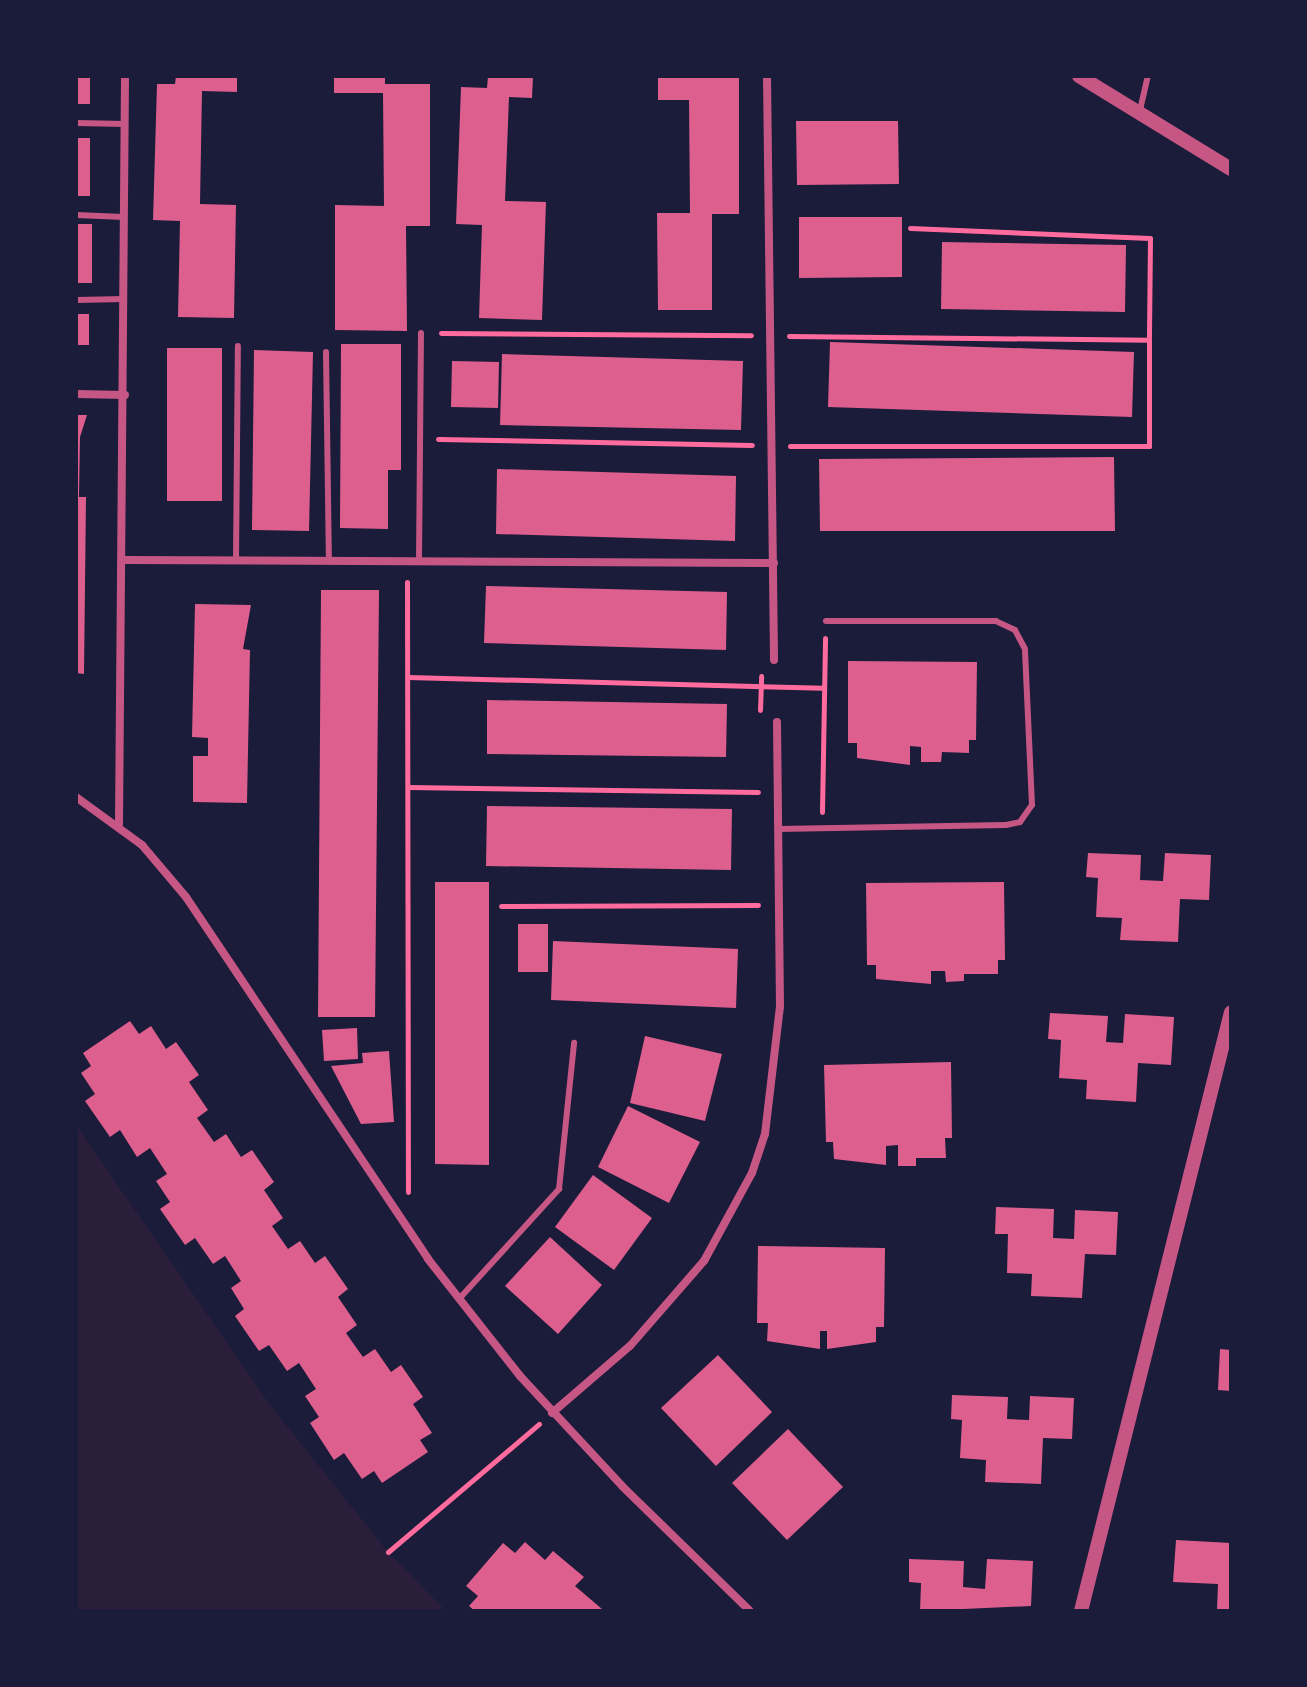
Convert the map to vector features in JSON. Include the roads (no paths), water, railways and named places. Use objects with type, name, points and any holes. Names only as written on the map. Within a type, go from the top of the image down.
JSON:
[{"type":"street","points":[[119,824],[125,560],[125,76]]},
{"type":"street","points":[[767,76],[774,660]]},
{"type":"street","points":[[1079,76],[1140,110],[1231,169]]},
{"type":"street","points":[[76,394],[125,395]]},
{"type":"street","points":[[125,560],[774,563]]},
{"type":"street","points":[[552,1413],[613,1363],[671,1301],[704,1261],[752,1173],[777,1070],[777,722]]},
{"type":"street","points":[[76,797],[119,824],[160,865],[213,935],[408,1229],[459,1299],[552,1413],[750,1611]]},
{"type":"street","points":[[1081,1611],[1231,1012]]},
{"type":"lane","points":[[1140,110],[1148,76]]},
{"type":"lane","points":[[76,123],[125,124]]},
{"type":"lane","points":[[76,215],[126,217]]},
{"type":"lane","points":[[76,300],[125,299]]},
{"type":"lane","points":[[419,561],[421,333]]},
{"type":"lane","points":[[236,561],[238,346]]},
{"type":"lane","points":[[326,352],[329,561]]},
{"type":"lane","points":[[778,829],[1006,825],[1020,822],[1032,805],[1025,649],[1015,630],[996,621],[826,621]]},
{"type":"lane","points":[[459,1299],[559,1189],[574,1043]]}]
